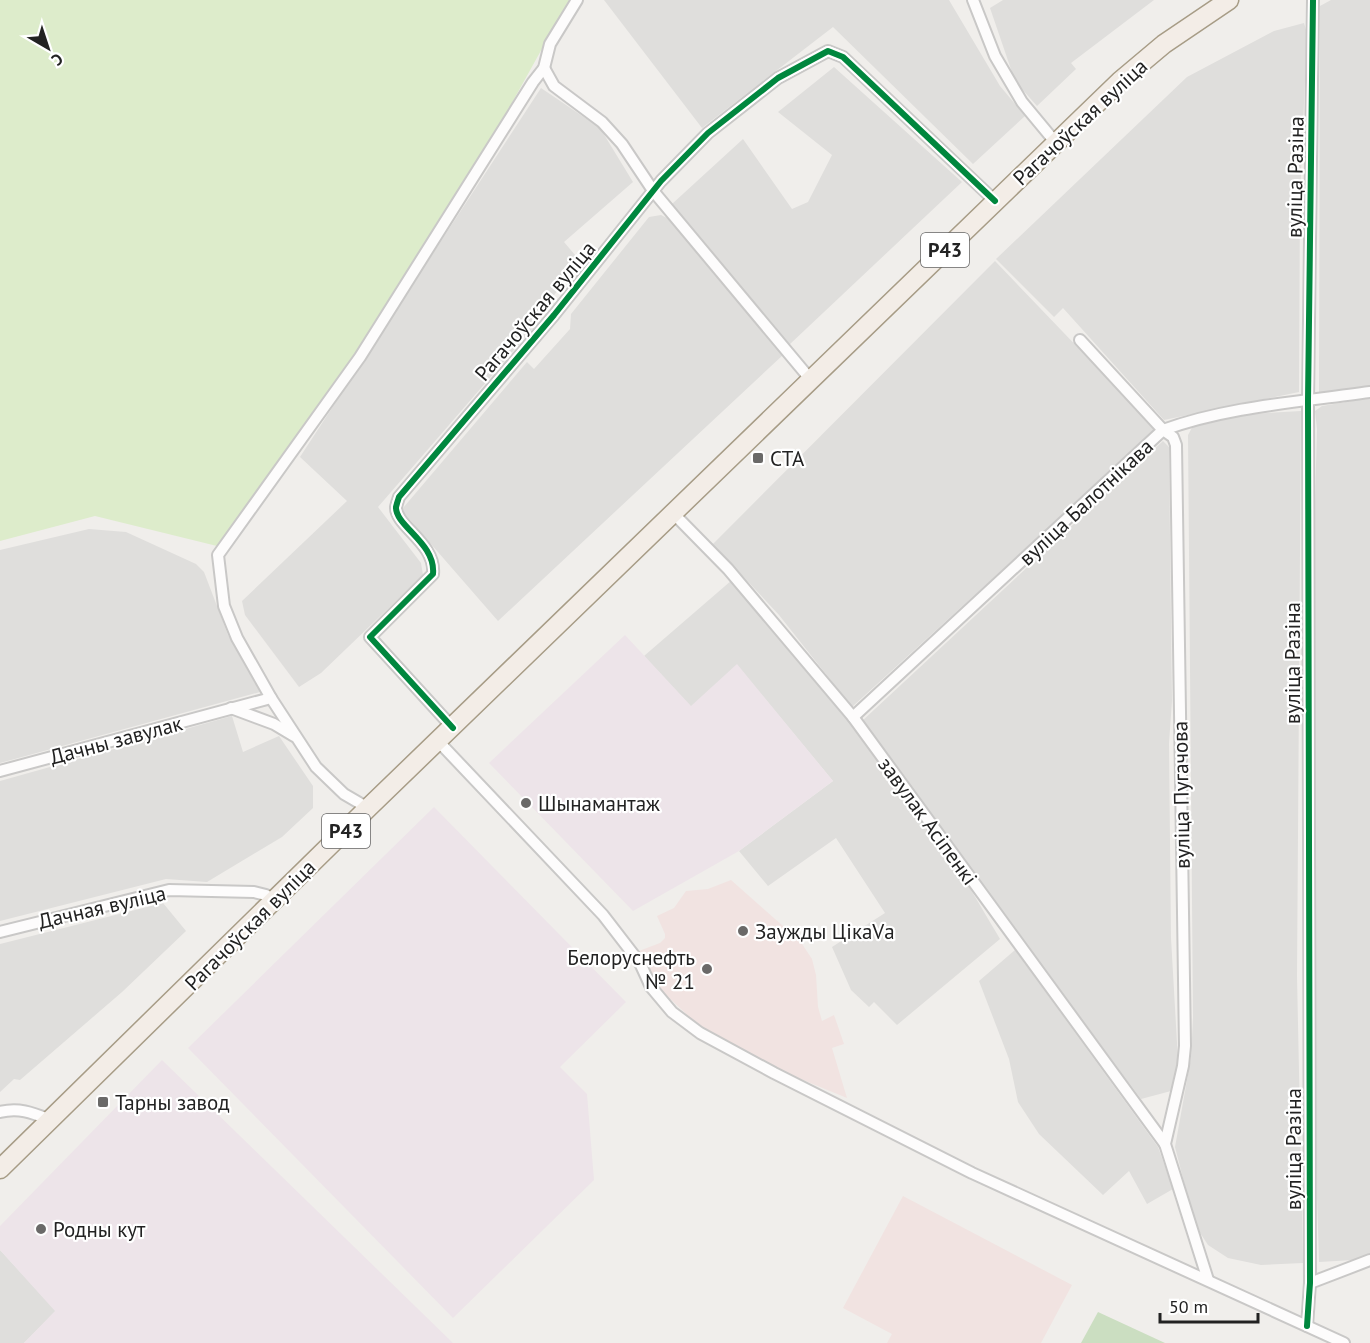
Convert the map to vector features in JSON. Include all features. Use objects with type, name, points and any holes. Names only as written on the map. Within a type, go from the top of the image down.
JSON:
[{"type":"main road","name":"Рагачоўская вуліца","points":[[0,1170],[368,808],[1120,81],[1164,44],[1229,0]]},
{"type":"main road","points":[[0,1158],[20,1150]]},
{"type":"street","points":[[368,808],[344,795],[316,767],[271,698],[237,638],[224,606],[218,555],[360,357],[533,82],[544,69],[550,44],[577,0]]},
{"type":"street","points":[[973,0],[1001,66],[1022,102],[1056,142]]},
{"type":"street","name":"вуліца Разіна","points":[[1307,1326],[1310,1283],[1308,401],[1313,0]]},
{"type":"street","name":"Рагачоўская вуліца","points":[[453,728],[370,637],[433,574],[434,563],[430,554],[400,517],[396,508],[399,497],[554,315],[661,181],[708,133],[778,78],[828,51],[843,57],[995,201]]},
{"type":"street","points":[[544,69],[554,86],[602,122],[622,144],[654,192],[810,380]]},
{"type":"street","name":"вуліца Пугачова","points":[[1080,340],[1163,430],[1173,437],[1176,445],[1185,1046],[1183,1066],[1165,1144]]},
{"type":"street","name":"вуліца Балотнікава","points":[[853,717],[1163,430],[1187,421],[1238,411],[1370,392]]},
{"type":"street","name":"завулак Асіпенкі","points":[[673,513],[728,569],[853,717],[1165,1144]]},
{"type":"street","name":"Дачны завулак","points":[[0,771],[271,698]]},
{"type":"street","points":[[231,708],[274,724],[297,737]]},
{"type":"street","points":[[438,741],[603,915],[640,963],[651,987],[672,1012],[700,1033],[972,1173],[1344,1343]]},
{"type":"street","name":"Дачная вуліца","points":[[0,932],[168,890],[254,892],[274,902]]},
{"type":"street","points":[[0,1112],[11,1109],[28,1111],[51,1120]]},
{"type":"street","points":[[1165,1144],[1208,1280]]},
{"type":"street","points":[[1310,1283],[1370,1260]]},
{"type":"shaded area","points":[[604,0],[949,0],[1000,86],[1025,116],[973,164],[833,27],[702,128]]},
{"type":"shaded area","points":[[1003,0],[1154,0],[1071,63],[1076,69],[1037,106],[1015,81],[990,8]]},
{"type":"shaded area","points":[[1331,0],[1370,0],[1370,386],[1319,393],[1320,6]]},
{"type":"shaded area","points":[[1304,23],[1307,33],[1300,197],[1299,392],[1164,420],[1063,308],[1054,317],[996,259],[1187,77],[1274,31]]},
{"type":"shaded area","points":[[834,67],[962,182],[789,345],[672,204],[743,139],[792,209],[808,202],[832,155],[778,112]]},
{"type":"shaded area","points":[[541,88],[600,128],[633,182],[564,242],[581,262],[537,316],[539,321],[378,507],[421,563],[423,575],[321,673],[299,687],[245,615],[242,601],[347,501],[300,457]]},
{"type":"shaded area","points":[[661,215],[671,220],[783,355],[498,621],[404,513],[403,508],[527,362],[534,369],[570,329],[571,314],[649,217]]},
{"type":"shaded area","points":[[995,261],[1156,429],[852,707],[779,615],[713,544]]},
{"type":"shaded area","points":[[1370,398],[1370,1259],[1319,1262],[1315,1131],[1317,429],[1315,411],[1322,406]]},
{"type":"shaded area","points":[[1301,411],[1297,976],[1303,1263],[1261,1265],[1228,1258],[1208,1245],[1195,1225],[1175,1147],[1191,1058],[1193,1017],[1188,435],[1194,424],[1250,414]]},
{"type":"shaded area","points":[[1163,441],[1169,447],[1172,701],[1169,743],[1171,938],[1178,1060],[1171,1091],[1141,1099],[861,722]]},
{"type":"shaded area","points":[[89,529],[126,532],[196,564],[204,572],[228,635],[260,692],[0,763],[0,550]]},
{"type":"shaded area","points":[[732,580],[764,616],[848,721],[968,885],[1000,939],[897,1025],[874,1002],[869,1007],[851,990],[832,947],[885,913],[836,838],[768,886],[739,851],[833,781],[737,665],[691,707],[644,656]]},
{"type":"shaded area","points":[[625,635],[691,706],[737,664],[833,781],[739,851],[633,911],[489,763]]},
{"type":"shaded area","points":[[232,716],[243,752],[279,736],[313,786],[313,808],[282,837],[207,882],[166,879],[0,921],[0,781]]},
{"type":"shaded area","points":[[434,807],[626,1002],[560,1067],[587,1094],[594,1180],[453,1318],[188,1048]]},
{"type":"shaded area","points":[[731,880],[800,941],[812,959],[822,1021],[834,1015],[844,1044],[832,1048],[847,1098],[786,1073],[700,1027],[663,992],[639,951],[660,943],[665,938],[657,916],[674,908],[686,891],[708,889]]},
{"type":"shaded area","points":[[163,903],[186,931],[122,992],[20,1080],[14,1079],[0,1092],[0,944]]},
{"type":"shaded area","points":[[1015,950],[1158,1147],[1173,1189],[1147,1204],[1129,1171],[1103,1195],[1039,1134],[1018,1102],[1009,1059],[979,981]]},
{"type":"shaded area","points":[[162,1060],[453,1343],[24,1343],[55,1311],[0,1250],[0,1226]]},
{"type":"shaded area","points":[[903,1196],[1072,1285],[1041,1343],[887,1343],[892,1334],[843,1308]]},
{"type":"shaded area","points":[[0,1250],[56,1311],[24,1343],[0,1343]]},
{"type":"green space","points":[[0,0],[569,0],[488,146],[357,357],[217,546],[95,516],[0,541]]},
{"type":"green space","points":[[1098,1312],[1165,1343],[1081,1343]]},
{"type":"cycle path","points":[[1307,1326],[1310,1283],[1308,401],[1313,0]]},
{"type":"cycle path","points":[[453,728],[370,637],[433,574],[428,553],[397,514],[396,507],[399,497],[554,315],[661,181],[708,133],[778,78],[828,51],[843,57],[995,201]]},
{"type":"place","name":"СТА","points":[[758,458]]},
{"type":"place","name":"Шынамантаж","points":[[526,803]]},
{"type":"place","name":"Заужды ЦікаVа","points":[[743,931]]},
{"type":"place","name":"Белоруснефть № 21","points":[[707,969]]},
{"type":"place","name":"Тарны завод","points":[[103,1102]]},
{"type":"place","name":"Родны кут","points":[[41,1229]]}]
